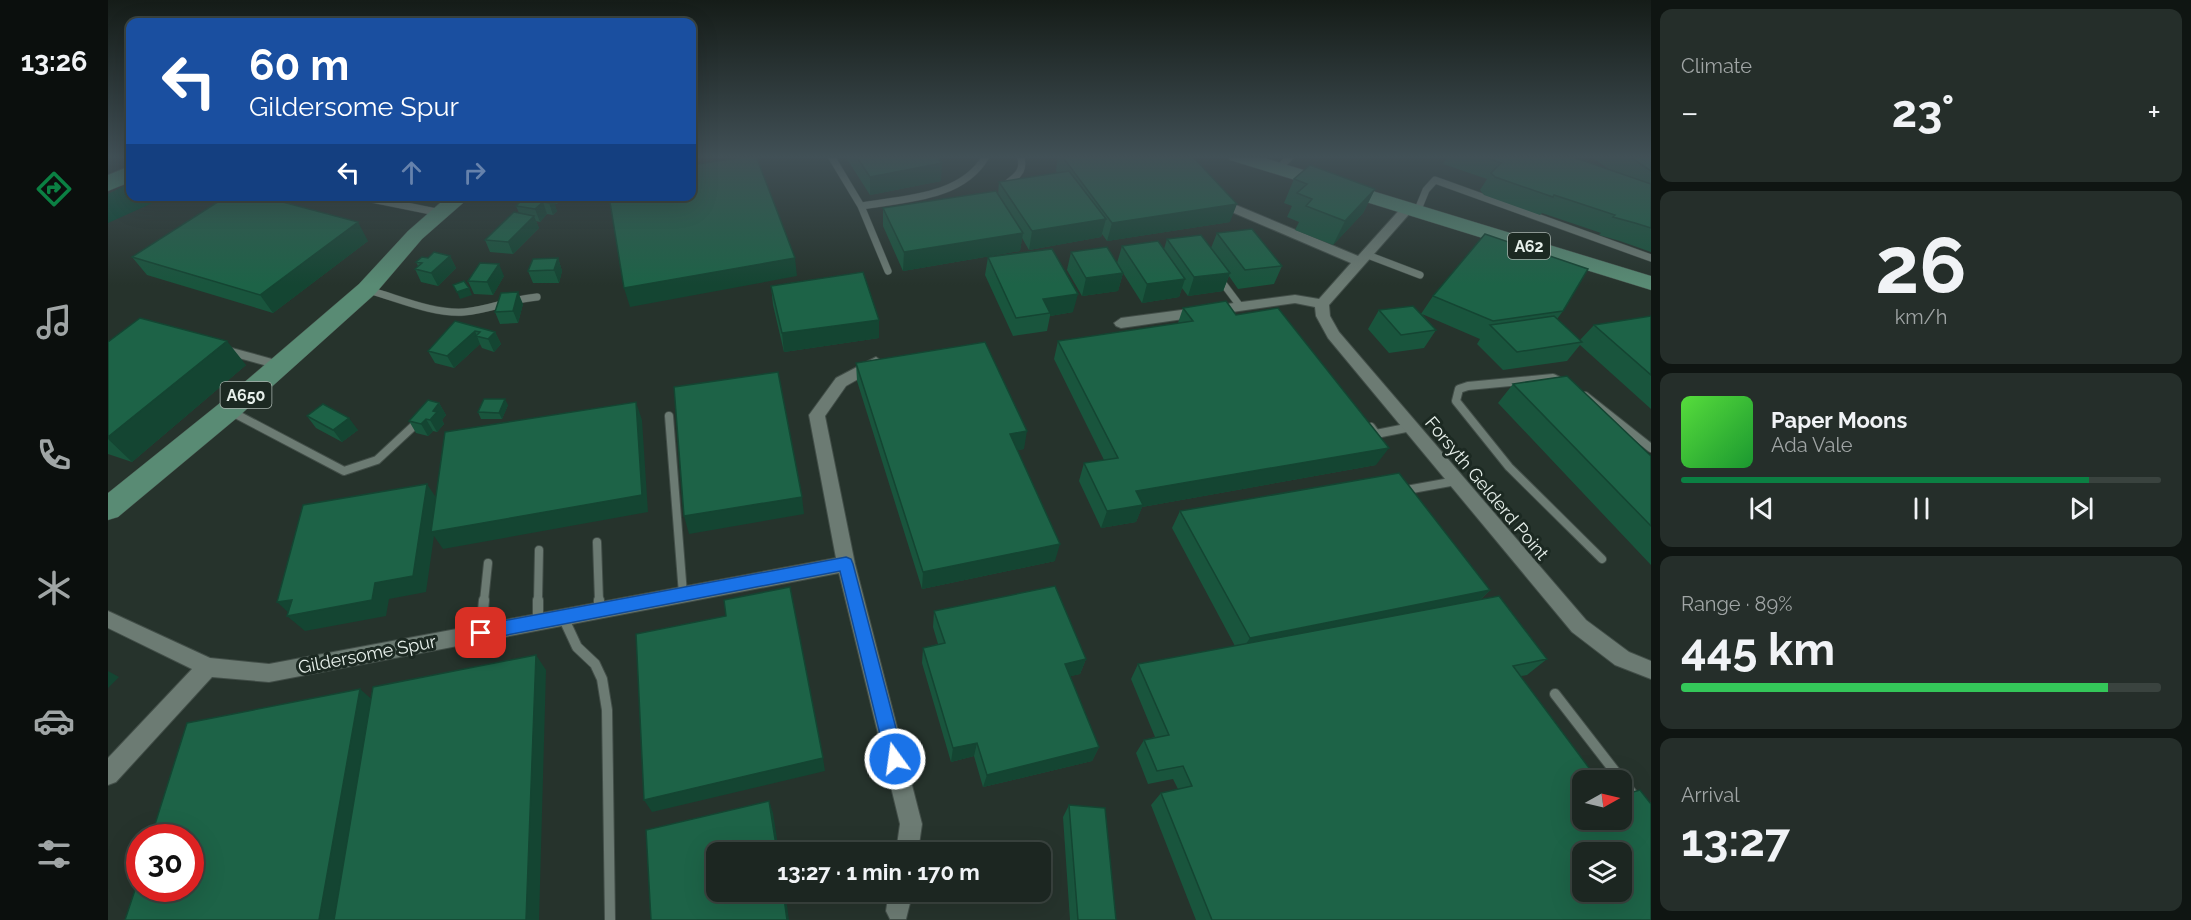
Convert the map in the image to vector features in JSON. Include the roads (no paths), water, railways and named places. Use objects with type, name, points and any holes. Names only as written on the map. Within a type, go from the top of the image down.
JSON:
[{"type":"main road","name":"A62","points":[[1374,199],[1651,283]]},
{"type":"main road","name":"A650","points":[[108,509],[229,410],[374,283],[453,209],[470,201]]},
{"type":"street","points":[[1224,204],[1362,258]]},
{"type":"street","points":[[1121,322],[1294,299],[1323,304],[1362,258],[1412,210]]},
{"type":"street","name":"Forsyth Gelderd Point","points":[[1323,304],[1323,316],[1333,335],[1579,626],[1622,659],[1651,670]]},
{"type":"street","points":[[877,361],[841,382],[817,415],[846,564],[911,824],[908,842]]},
{"type":"street","name":"Gildersome Spur","points":[[108,619],[208,667],[269,673],[846,564]]},
{"type":"street","points":[[108,774],[208,667]]},
{"type":"lane","points":[[857,199],[888,271]]},
{"type":"lane","points":[[861,206],[896,199]]},
{"type":"lane","points":[[1412,210],[1420,199]]},
{"type":"lane","points":[[1487,199],[1651,258]]},
{"type":"lane","points":[[394,201],[453,209]]},
{"type":"lane","points":[[1362,258],[1420,275]]},
{"type":"lane","points":[[1214,271],[1240,306]]},
{"type":"lane","points":[[374,283],[455,312],[478,309],[508,300],[537,297]]},
{"type":"lane","points":[[224,350],[279,365]]},
{"type":"lane","points":[[1602,559],[1509,467],[1456,401],[1459,389],[1468,386],[1553,378],[1593,401],[1651,448]]},
{"type":"lane","points":[[229,410],[344,471],[376,460],[427,412]]},
{"type":"lane","points":[[1362,415],[1376,434],[1411,427]]},
{"type":"lane","points":[[669,416],[683,594]]},
{"type":"lane","points":[[1407,501],[1399,492],[1456,481]]},
{"type":"lane","points":[[597,542],[599,610]]},
{"type":"lane","points":[[538,622],[539,550]]},
{"type":"lane","points":[[481,633],[488,563]]},
{"type":"lane","points":[[563,617],[577,647],[595,664],[602,679],[607,710],[610,920]]},
{"type":"lane","points":[[1556,694],[1651,818]]}]
